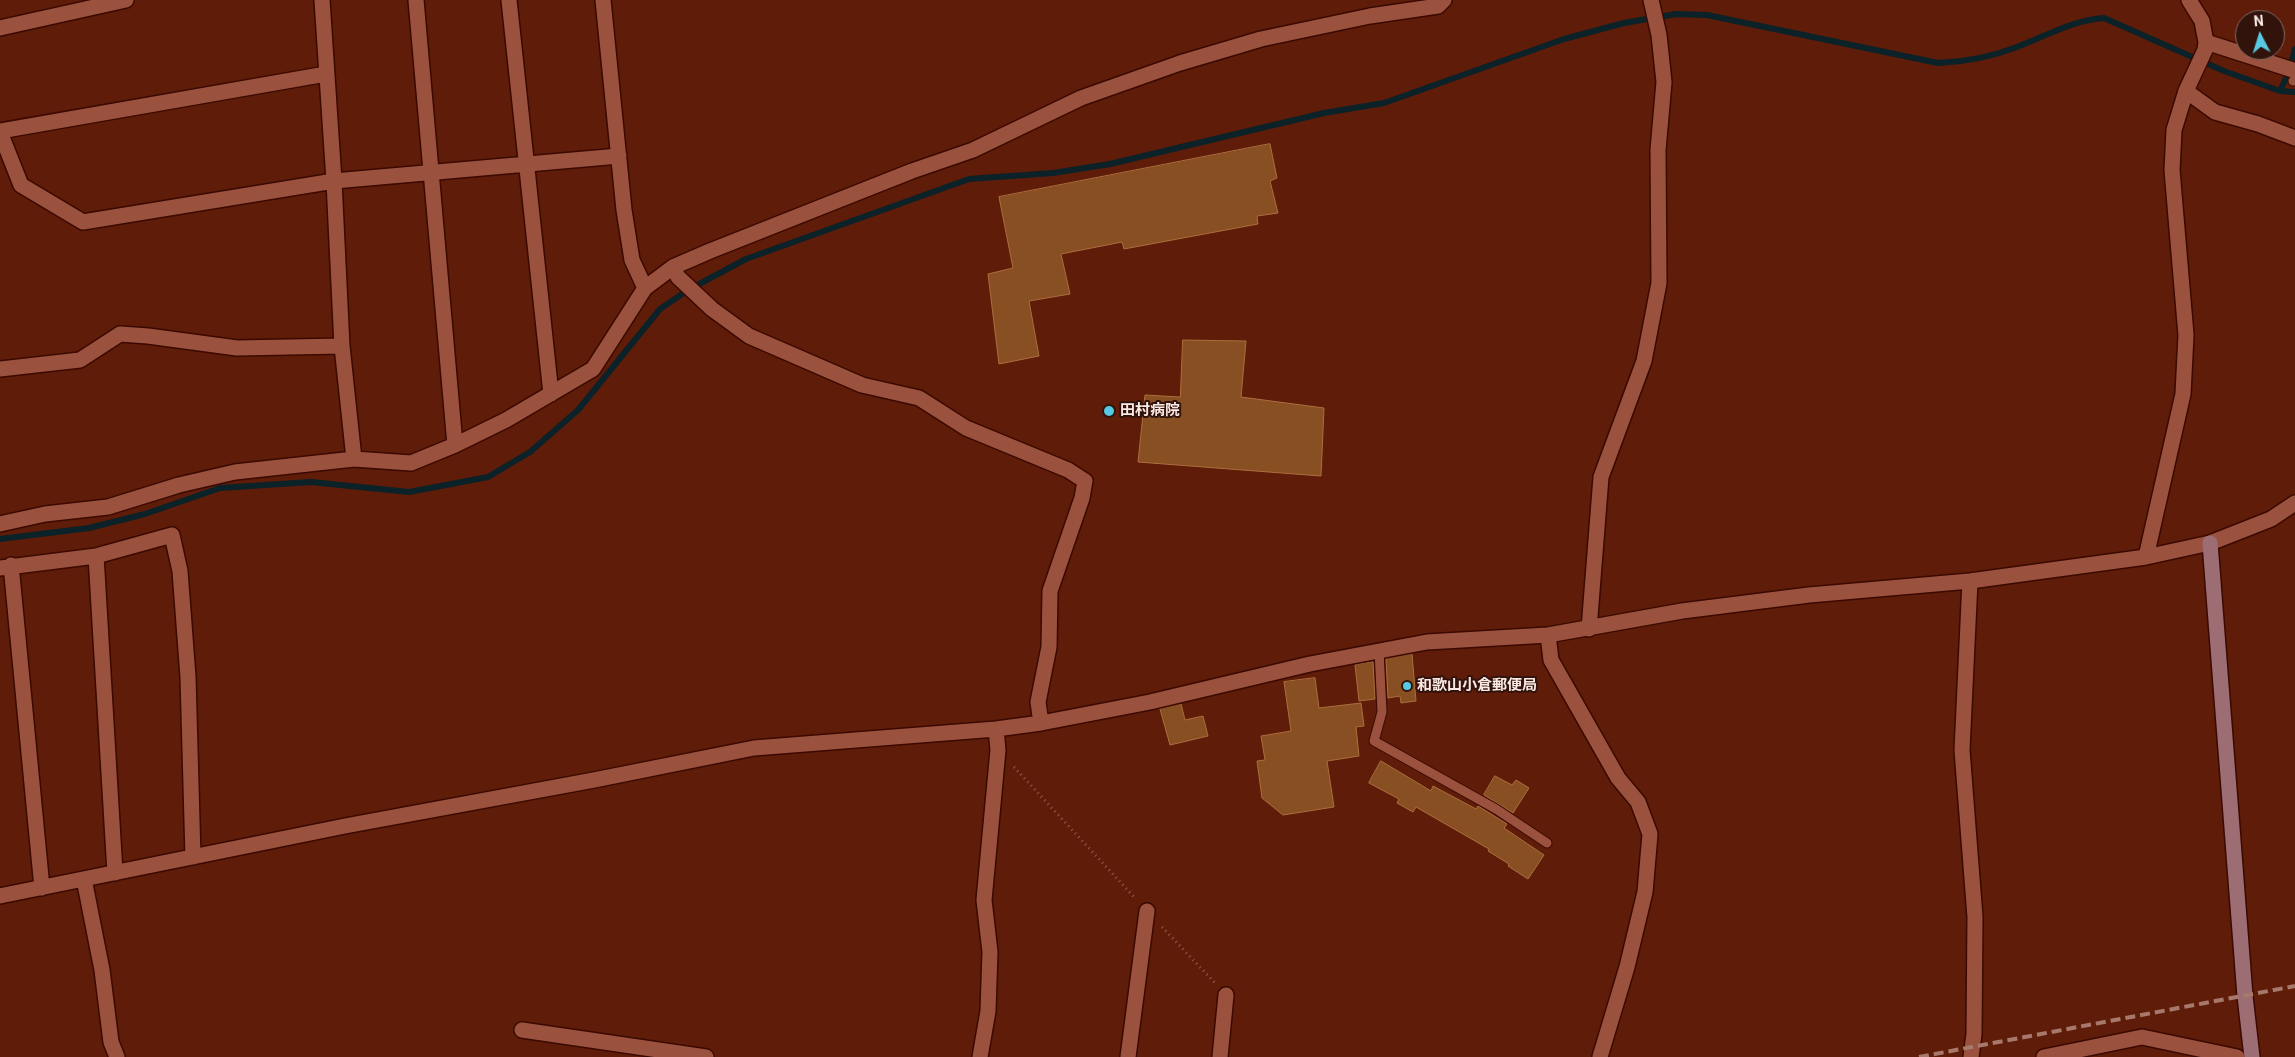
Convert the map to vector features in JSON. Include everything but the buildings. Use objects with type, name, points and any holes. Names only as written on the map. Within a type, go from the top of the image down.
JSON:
[{"type":"street","points":[[0,28],[126,0]]},
{"type":"street","points":[[322,0],[334,181],[342,346],[354,460]]},
{"type":"street","points":[[416,0],[455,445]]},
{"type":"street","points":[[509,0],[551,394]]},
{"type":"street","points":[[603,0],[624,210],[632,260],[645,288]]},
{"type":"street","points":[[0,524],[45,514],[108,507],[179,485],[235,472],[354,460],[411,463],[455,445],[506,420],[593,370],[645,288],[710,251],[912,171],[973,150],[1081,98],[1180,63],[1260,39],[1370,16],[1438,6],[1444,0]]},
{"type":"street","points":[[2146,557],[2183,394],[2186,335],[2172,170],[2174,130],[2188,86],[2206,46],[2202,21],[2189,0]]},
{"type":"street","points":[[1589,629],[1601,477],[1644,361],[1659,283],[1658,150],[1664,82],[1659,35],[1653,6]]},
{"type":"street","points":[[2206,46],[2294,74]]},
{"type":"street","points":[[326,74],[0,131],[21,185],[83,222],[334,181],[619,156]]},
{"type":"street","points":[[2188,86],[2215,112],[2258,124],[2295,138]]},
{"type":"street","points":[[675,272],[712,309],[749,336],[862,385],[919,398],[966,428],[1068,470],[1085,482],[1082,498],[1050,591],[1048,647],[1038,702],[1041,723]]},
{"type":"street","points":[[0,369],[80,360],[120,334],[237,348],[342,346]]},
{"type":"street","points":[[0,896],[754,748],[870,737],[996,729],[1041,723],[1150,702],[1310,664],[1427,642],[1548,635],[1682,611],[1809,595],[1970,581],[2146,557],[2210,543],[2271,519],[2295,503]]},
{"type":"street","points":[[42,888],[5,566],[96,556],[172,535],[180,571],[188,676],[193,857]]},
{"type":"street","points":[[2210,543],[2243,976],[2252,1057]]},
{"type":"street","points":[[96,556],[116,873]]},
{"type":"street","points":[[1970,581],[1962,750],[1975,917],[1974,1034],[1971,1057]]},
{"type":"street","points":[[1548,635],[1551,660],[1618,778],[1638,802],[1650,834],[1645,892],[1627,967],[1600,1057]]},
{"type":"street","points":[[980,1057],[988,1010],[990,952],[984,900],[998,750],[996,729]]},
{"type":"street","points":[[84,879],[102,970],[111,1042],[117,1057]]},
{"type":"street","points":[[1128,1057],[1147,911]]},
{"type":"street","points":[[1220,1057],[1226,995]]},
{"type":"street","points":[[522,1030],[652,1053],[706,1057]]},
{"type":"street","points":[[2044,1057],[2142,1037],[2236,1057]]},
{"type":"lane","points":[[1379,650],[1382,712],[1374,741],[1496,809],[1547,843]]},
{"type":"path","points":[[998,750],[1226,995]]},
{"type":"waterway","points":[[0,539],[89,528],[145,514],[220,488],[311,482],[409,492],[488,477],[530,452],[578,410],[660,309],[688,290],[746,259],[969,179],[1053,173],[1110,164],[1324,113],[1384,103],[1564,39],[1624,23],[1676,14],[1707,15],[1938,63],[1968,60],[1997,54],[2070,25],[2104,18],[2224,71],[2280,91],[2295,92]]},
{"type":"waterway","points":[[2280,91],[2288,74],[2295,49]]},
{"type":"railway","points":[[1919,1057],[2295,986]]},
{"type":"place","name":"田村病院","points":[[1109,411]]},
{"type":"place","name":"和歌山小倉郵便局","points":[[1407,686]]}]
